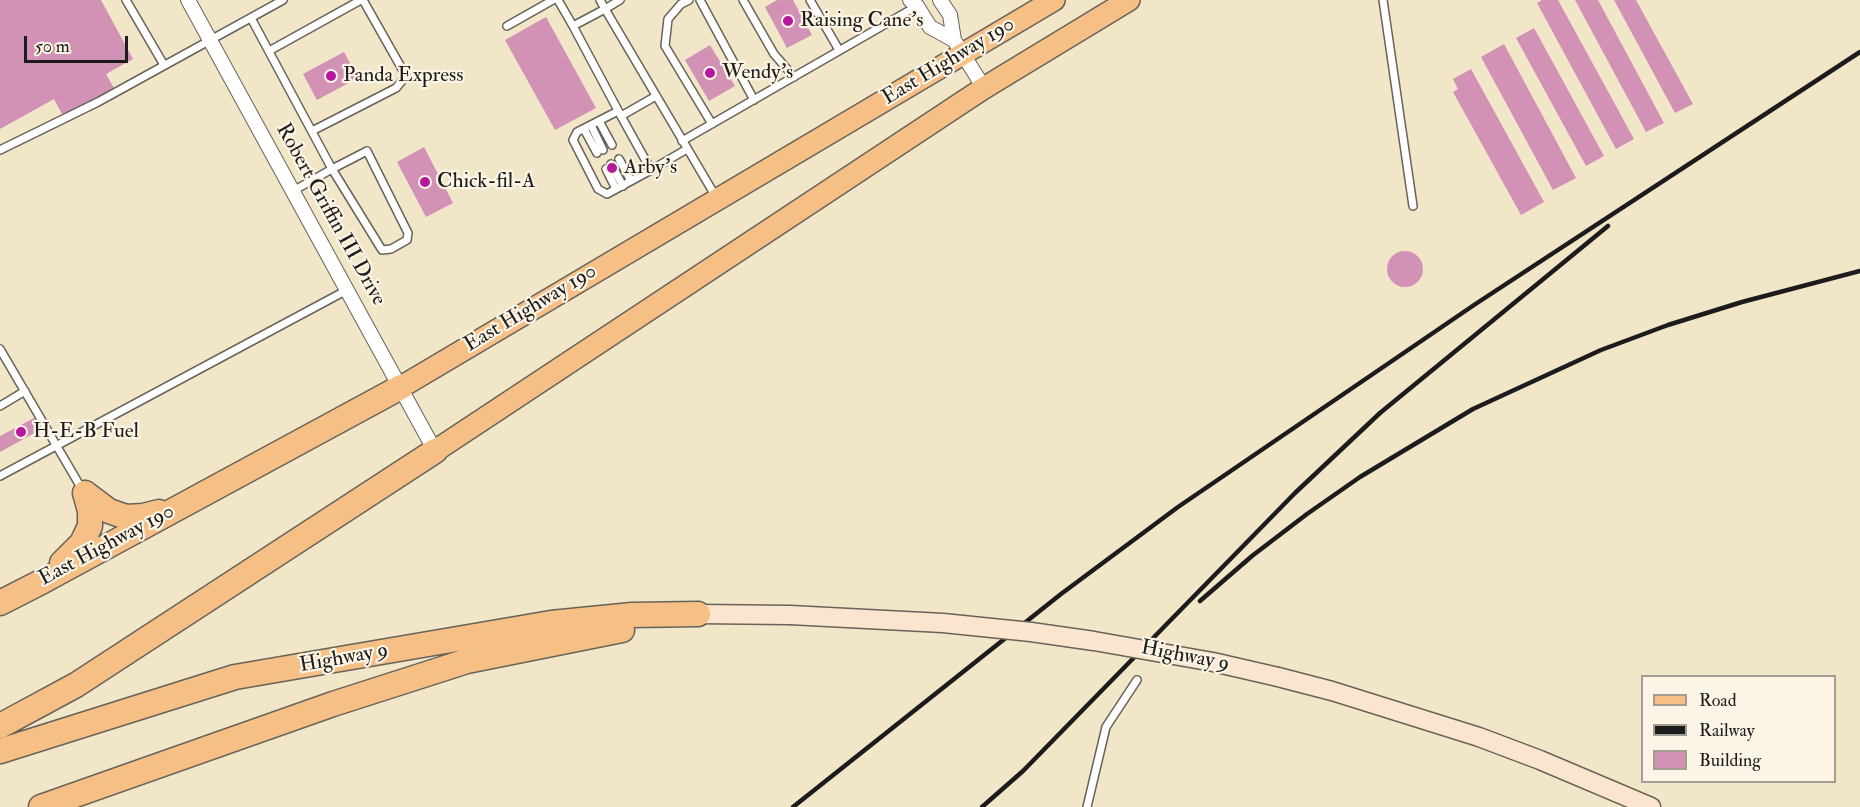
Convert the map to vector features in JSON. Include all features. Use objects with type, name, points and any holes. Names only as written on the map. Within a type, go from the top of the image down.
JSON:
[{"type":"highway","name":"East Highway 190","points":[[0,603],[401,387]]},
{"type":"highway","points":[[0,726],[76,685],[435,452]]},
{"type":"highway","points":[[85,494],[109,511],[126,517],[143,516],[181,506]]},
{"type":"highway","points":[[43,581],[86,537],[91,519],[85,494]]},
{"type":"highway","name":"Highway 9","points":[[0,751],[235,677],[551,623],[632,615],[698,614]]},
{"type":"highway","name":"Highway 9","points":[[41,807],[333,704],[467,661],[698,614]]},
{"type":"main road","name":"East Highway 190","points":[[401,387],[717,199],[958,47],[1053,0]]},
{"type":"main road","name":"East Highway 190","points":[[435,452],[984,88],[1129,0]]},
{"type":"main road","name":"Highway 9","points":[[698,614],[790,615],[943,623],[1094,641],[1213,662],[1355,698],[1479,737],[1651,807]]},
{"type":"street","name":"Robert Griffin III Drive","points":[[188,0],[435,452]]},
{"type":"street","points":[[940,0],[950,15],[958,47],[984,88]]},
{"type":"street","points":[[913,3],[930,27],[958,47]]},
{"type":"lane","points":[[126,0],[164,66]]},
{"type":"lane","points":[[0,150],[98,102],[283,0]]},
{"type":"lane","points":[[269,51],[362,0],[406,76],[396,88],[312,131]]},
{"type":"lane","points":[[507,26],[553,0]]},
{"type":"lane","points":[[558,0],[651,170]]},
{"type":"lane","points":[[600,0],[717,199]]},
{"type":"lane","points":[[573,26],[620,0]]},
{"type":"lane","points":[[689,0],[681,4],[668,19],[666,46],[712,124]]},
{"type":"lane","points":[[700,0],[754,100]]},
{"type":"lane","points":[[743,0],[774,54],[794,77]]},
{"type":"lane","points":[[810,0],[839,50]]},
{"type":"lane","points":[[1383,0],[1413,206]]},
{"type":"lane","points":[[682,141],[794,77],[913,3]]},
{"type":"lane","points":[[251,18],[332,169],[382,250],[391,249],[407,240],[408,233],[367,151],[332,169],[292,191]]},
{"type":"lane","points":[[656,96],[577,132],[573,140],[598,189],[607,194],[687,149]]},
{"type":"lane","points":[[599,121],[612,146]]},
{"type":"lane","points":[[587,127],[600,151]]},
{"type":"lane","points":[[619,159],[631,181]]},
{"type":"lane","points":[[608,167],[619,187]]},
{"type":"lane","points":[[0,476],[347,290]]},
{"type":"lane","points":[[0,351],[85,494]]},
{"type":"lane","points":[[0,406],[25,391]]},
{"type":"lane","points":[[1087,807],[1106,727],[1137,680]]},
{"type":"building","points":[[0,0],[101,0],[133,59],[106,74],[114,88],[63,116],[54,99],[0,129]]},
{"type":"building","name":"Raising Cane's","points":[[777,0],[793,0],[812,35],[787,48],[765,7]]},
{"type":"building","points":[[1542,0],[1558,0],[1634,139],[1616,149],[1537,3]]},
{"type":"building","points":[[1575,0],[1598,0],[1664,123],[1646,132]]},
{"type":"building","points":[[1614,0],[1636,0],[1693,104],[1675,113]]},
{"type":"building","points":[[546,17],[596,108],[555,130],[505,40]]},
{"type":"building","points":[[1534,28],[1604,156],[1586,166],[1516,38]]},
{"type":"building","points":[[1504,44],[1576,178],[1553,190],[1481,57]]},
{"type":"building","name":"Wendy's","points":[[710,45],[735,86],[709,101],[685,60]]},
{"type":"building","name":"Panda Express","points":[[344,52],[358,78],[317,100],[303,74]]},
{"type":"building","points":[[1471,69],[1544,202],[1521,215],[1453,92],[1458,89],[1453,79]]},
{"type":"building","name":"Chick-fil-A","points":[[424,147],[453,203],[426,217],[397,162]]},
{"type":"building","points":[[1405,251],[1418,256],[1423,269],[1418,282],[1405,287],[1392,282],[1387,269],[1392,256]]},
{"type":"building","name":"H-E-B Fuel","points":[[36,417],[42,429],[0,452],[0,436]]},
{"type":"railway","points":[[793,807],[1061,594],[1178,507],[1474,305],[1860,52]]},
{"type":"railway","points":[[982,807],[1023,771],[1295,493],[1380,413],[1608,226]]},
{"type":"railway","points":[[1200,601],[1252,556],[1307,514],[1360,477],[1473,409],[1601,350],[1668,325],[1742,302],[1860,271]]},
{"type":"place","name":"Raising Cane's","points":[[788,21]]},
{"type":"place","name":"Wendy's","points":[[710,73]]},
{"type":"place","name":"Panda Express","points":[[331,76]]},
{"type":"place","name":"Arby's","points":[[612,168]]},
{"type":"place","name":"Chick-fil-A","points":[[425,182]]},
{"type":"place","name":"H-E-B Fuel","points":[[21,432]]}]
